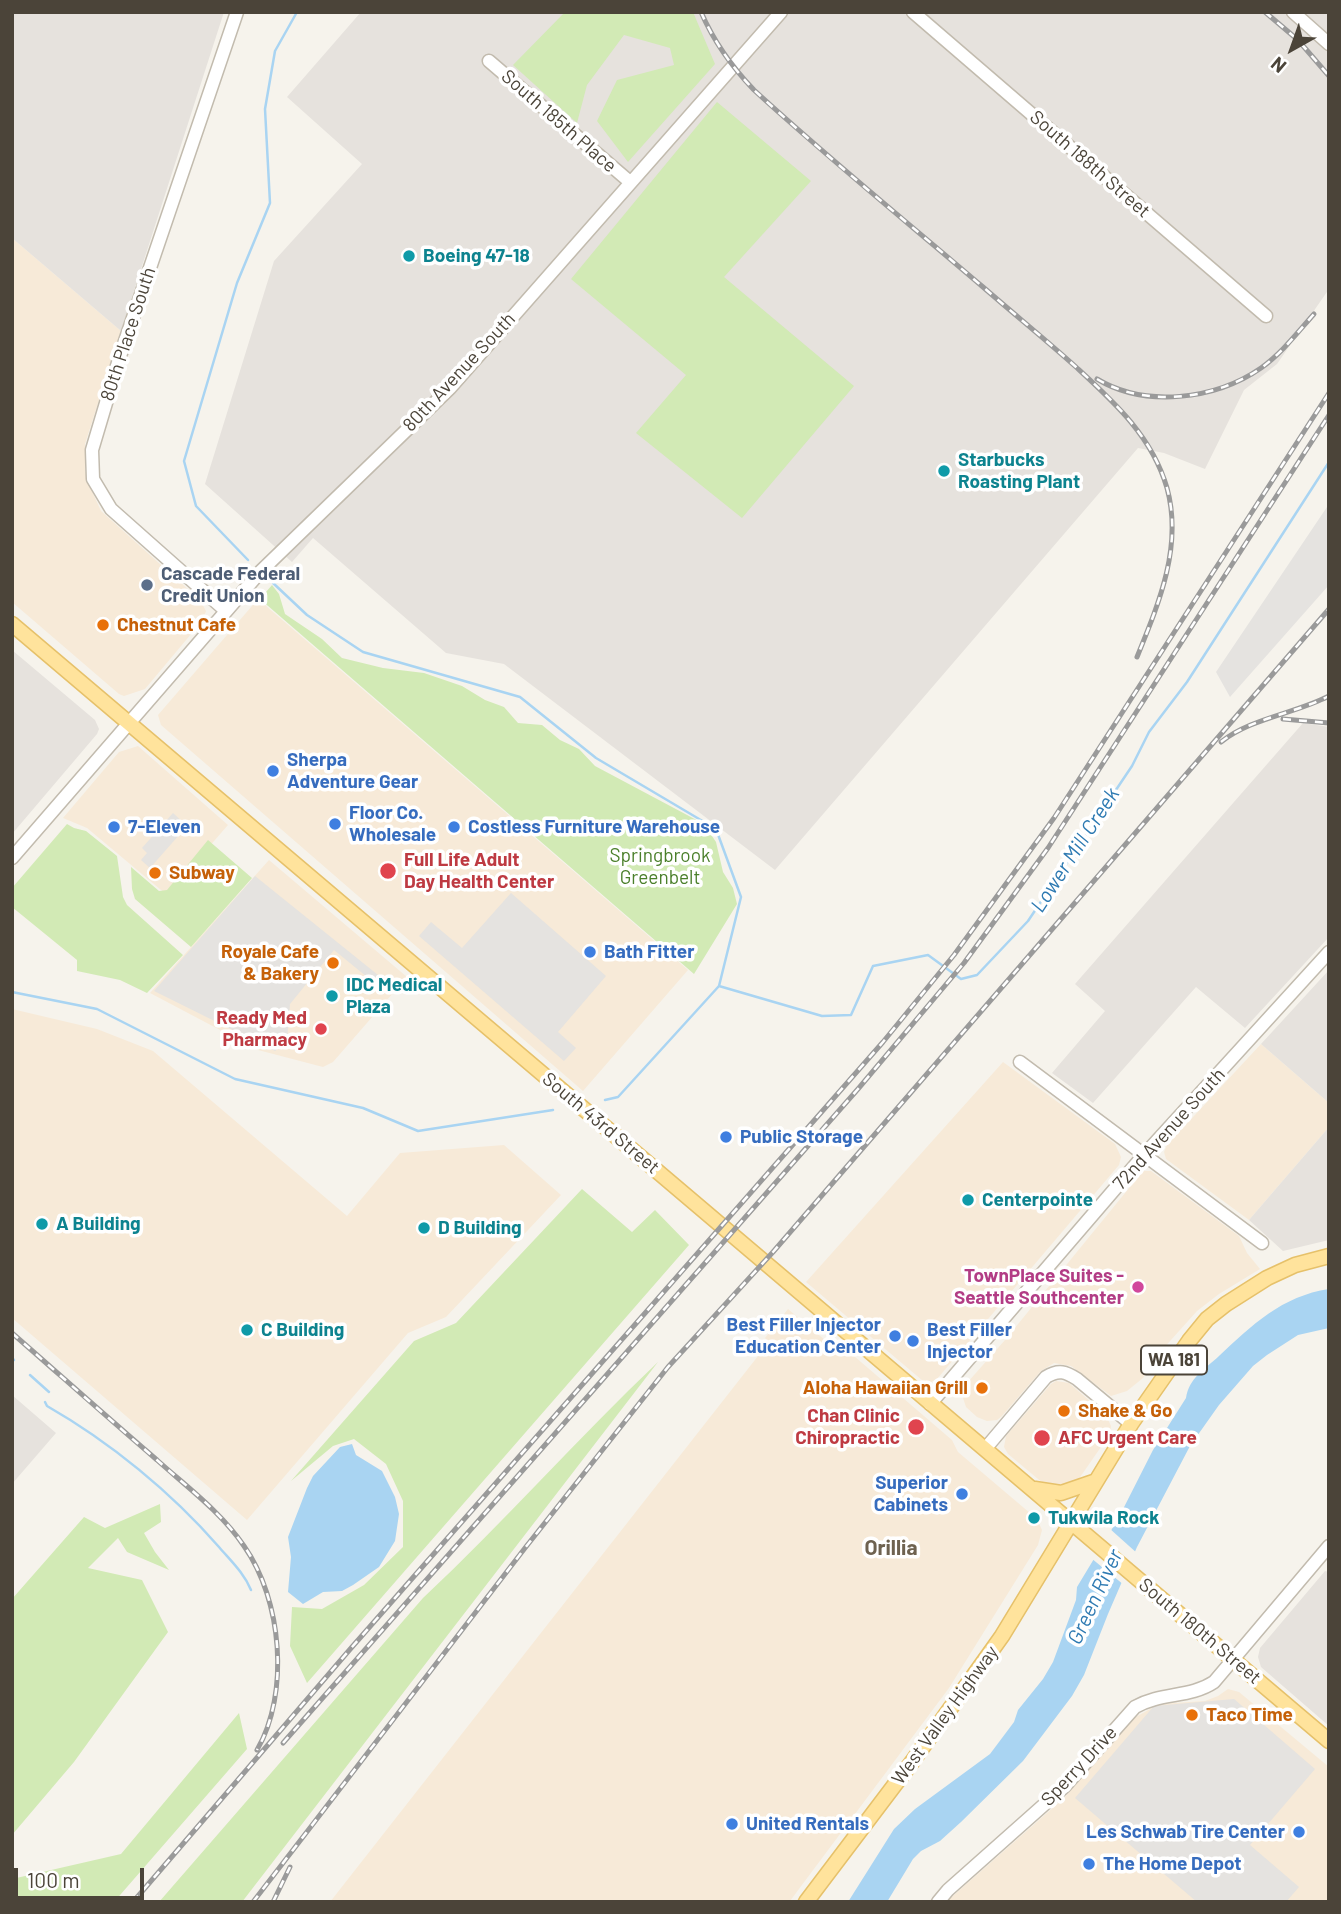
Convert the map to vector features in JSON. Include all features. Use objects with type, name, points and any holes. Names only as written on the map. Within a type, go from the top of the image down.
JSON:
[{"type":"main road","name":"South 43rd Street","points":[[12,624],[930,1404],[1072,1521]]},
{"type":"main road","name":"WA 181","points":[[1072,1521],[1169,1367],[1208,1319],[1267,1278],[1295,1265],[1329,1256]]},
{"type":"main road","points":[[1031,1488],[1062,1493],[1097,1481]]},
{"type":"main road","name":"South 180th Street","points":[[1072,1521],[1329,1741]]},
{"type":"main road","name":"West Valley Highway","points":[[806,1902],[912,1762],[1002,1636],[1072,1521]]},
{"type":"street","name":"80th Place South","points":[[226,611],[111,509],[93,479],[92,450],[120,356],[237,12]]},
{"type":"street","name":"80th Avenue South","points":[[12,858],[226,611],[293,538],[450,388],[781,12]]},
{"type":"street","name":"South 188th Street","points":[[913,12],[1266,316]]},
{"type":"street","points":[[1293,12],[1329,44]]},
{"type":"street","name":"South 185th Place","points":[[489,61],[630,182]]},
{"type":"street","name":"72nd Avenue South","points":[[930,1404],[1144,1155],[1329,952]]},
{"type":"street","points":[[1020,1062],[1262,1243]]},
{"type":"street","points":[[985,1449],[1046,1377],[1058,1371],[1077,1379],[1131,1424]]},
{"type":"street","name":"Sperry Drive","points":[[938,1902],[948,1890],[1064,1787],[1135,1707],[1149,1699],[1194,1693],[1214,1682],[1329,1546]]},
{"type":"shaded area","points":[[12,12],[224,12],[121,331],[12,238]]},
{"type":"shaded area","points":[[361,12],[1329,12],[1329,289],[1277,364],[1244,390],[1205,469],[1164,453],[1138,448],[775,870],[504,664],[446,653],[313,538],[292,562],[205,484],[274,261],[362,164],[287,97]]},
{"type":"shaded area","points":[[12,238],[121,331],[85,444],[85,470],[101,511],[200,600],[206,611],[202,621],[145,689],[124,696],[12,602]]},
{"type":"shaded area","points":[[1329,504],[1329,585],[1230,697],[1216,672]]},
{"type":"shaded area","points":[[258,599],[688,970],[583,1091],[161,725],[158,715]]},
{"type":"shaded area","points":[[12,650],[95,720],[99,729],[12,834]]},
{"type":"shaded area","points":[[1303,723],[1329,727],[1329,937],[1245,1028],[1196,987],[1093,1103],[1052,1073],[1105,1011],[1075,984]]},
{"type":"shaded area","points":[[138,746],[228,825],[167,895],[87,828],[63,818],[119,752]]},
{"type":"shaded area","points":[[173,813],[187,826],[150,868],[141,860],[147,853],[142,848]]},
{"type":"shaded area","points":[[269,860],[407,977],[333,1062],[323,1067],[258,1050],[150,993]]},
{"type":"shaded area","points":[[255,876],[378,975],[372,981],[334,950],[290,1004],[287,1041],[275,1051],[154,991]]},
{"type":"shaded area","points":[[511,893],[606,976],[558,1032],[576,1048],[564,1061],[419,936],[431,922],[462,948]]},
{"type":"shaded area","points":[[1329,970],[1329,1103],[1261,1044]]},
{"type":"shaded area","points":[[12,1009],[97,1029],[153,1051],[347,1216],[400,1153],[504,1145],[561,1195],[446,1317],[408,1333],[247,1520],[12,1318]]},
{"type":"shaded area","points":[[1261,1044],[1329,1103],[1329,1127],[1249,1220],[1166,1159],[1164,1152],[1167,1145]]},
{"type":"shaded area","points":[[1003,1062],[1115,1144],[1121,1157],[1119,1165],[937,1379],[929,1383],[923,1381],[806,1282]]},
{"type":"shaded area","points":[[1329,1127],[1329,1240],[1283,1251],[1249,1220]]},
{"type":"shaded area","name":"TownPlace Suites - Seattle Southcenter","points":[[1143,1171],[1151,1171],[1239,1236],[1247,1253],[1260,1269],[1197,1311],[1162,1350],[1143,1378],[1127,1391],[1111,1396],[1071,1366],[1054,1363],[1041,1371],[997,1420],[987,1421],[977,1417],[966,1407],[963,1398],[967,1383]]},
{"type":"shaded area","points":[[788,1309],[838,1351],[847,1350],[952,1440],[958,1452],[1037,1519],[1042,1530],[1038,1545],[949,1688],[790,1901],[330,1902],[769,1342],[765,1338]]},
{"type":"shaded area","points":[[1056,1381],[1069,1383],[1106,1415],[1111,1426],[1110,1434],[1076,1483],[1069,1487],[1044,1484],[1008,1454],[1004,1447],[1006,1436]]},
{"type":"shaded area","points":[[12,1395],[56,1433],[12,1484]]},
{"type":"shaded area","points":[[1325,1571],[1329,1572],[1329,1726],[1261,1667],[1258,1657],[1260,1648]]},
{"type":"shaded area","points":[[1228,1689],[1239,1692],[1329,1767],[1329,1902],[946,1902],[1064,1798],[1134,1718],[1159,1704],[1205,1701]]},
{"type":"shaded area","points":[[1234,1699],[1315,1769],[1250,1845],[1299,1887],[1286,1902],[1197,1902],[1075,1798],[1154,1706]]},
{"type":"green space","points":[[565,12],[693,12],[715,64],[628,162],[597,121],[617,80],[674,65],[670,48],[624,35],[587,85],[577,123],[513,65]]},
{"type":"green space","points":[[717,102],[811,181],[724,277],[854,386],[742,518],[636,433],[686,375],[571,279]]},
{"type":"green space","name":"Springbrook Greenbelt","points":[[272,585],[279,594],[285,614],[322,639],[342,658],[383,668],[424,673],[462,686],[485,700],[504,707],[518,723],[542,725],[560,740],[579,749],[595,766],[704,824],[716,842],[723,872],[733,888],[737,904],[694,974],[260,599]]},
{"type":"green space","points":[[67,824],[86,831],[117,856],[123,897],[127,905],[183,955],[147,993],[120,980],[77,971],[77,960],[12,907],[12,888]]},
{"type":"green space","points":[[208,840],[252,878],[191,947],[135,899],[131,867],[159,891],[167,890]]},
{"type":"green space","points":[[582,1189],[632,1232],[655,1210],[689,1245],[307,1683],[290,1646],[292,1607],[322,1609],[364,1585],[403,1547],[403,1501],[386,1464],[354,1439],[333,1446],[291,1481],[414,1341],[456,1323]]},
{"type":"green space","points":[[658,1362],[242,1902],[159,1902],[423,1598]]},
{"type":"green space","points":[[160,1504],[161,1522],[144,1533],[169,1570],[127,1552],[118,1538],[88,1568],[142,1580],[168,1632],[74,1762],[12,1835],[12,1599],[84,1517],[105,1528]]},
{"type":"green space","points":[[239,1713],[247,1749],[114,1902],[12,1902],[12,1879],[121,1854]]},
{"type":"water","name":"Green River","points":[[1329,1289],[1329,1328],[1298,1335],[1253,1366],[1219,1405],[1190,1446],[1137,1547],[1084,1675],[1072,1696],[1023,1761],[940,1841],[921,1851],[913,1859],[887,1902],[848,1902],[894,1829],[915,1809],[990,1754],[1014,1722],[1018,1710],[1043,1679],[1053,1662],[1076,1600],[1077,1587],[1118,1519],[1153,1450],[1186,1398],[1194,1379],[1244,1333],[1282,1305]]},
{"type":"water","points":[[352,1444],[356,1455],[382,1471],[395,1497],[399,1514],[395,1541],[379,1567],[353,1585],[342,1591],[323,1592],[303,1604],[288,1592],[291,1557],[288,1537],[313,1476],[340,1447]]},
{"type":"pier","points":[[1109,1528],[1138,1554],[1124,1585],[1091,1558]]},
{"type":"waterway","points":[[248,560],[196,506],[184,461],[237,283],[270,203],[265,109],[275,51],[297,12]]},
{"type":"waterway","name":"Lower Mill Creek","points":[[719,986],[822,1016],[851,1015],[873,966],[928,955],[961,979],[977,975],[1028,921],[1132,766],[1149,732],[1187,682],[1329,462]]},
{"type":"waterway","points":[[273,583],[307,615],[363,652],[520,697],[596,758],[716,829],[741,897],[719,986],[618,1097],[605,1100]]},
{"type":"waterway","points":[[12,992],[97,1009],[235,1079],[363,1108],[418,1131],[553,1110]]},
{"type":"waterway","points":[[30,1375],[49,1392]]},
{"type":"waterway","points":[[45,1402],[139,1469],[181,1507],[241,1573],[251,1590]]},
{"type":"railway","points":[[701,12],[724,54],[754,90],[1076,367],[1118,407],[1142,436],[1167,488],[1172,531],[1166,574],[1137,657]]},
{"type":"railway","points":[[1265,12],[1298,40],[1329,76]]},
{"type":"railway","points":[[1097,379],[1136,394],[1158,397],[1202,393],[1223,387],[1243,379],[1269,362],[1314,314]]},
{"type":"railway","points":[[133,1902],[352,1647],[883,1042],[954,955],[1054,818],[1329,393]]},
{"type":"railway","points":[[283,1743],[858,1089],[964,963],[1048,848],[1329,415]]},
{"type":"railway","points":[[253,1902],[668,1367],[773,1252],[1329,609]]},
{"type":"railway","points":[[1221,742],[1246,727],[1329,696]]},
{"type":"railway","points":[[1283,719],[1329,723]]},
{"type":"railway","points":[[12,1333],[203,1500],[235,1534],[257,1568],[274,1619],[277,1647],[274,1702],[257,1750]]},
{"type":"railway","points":[[273,1902],[290,1867]]},
{"type":"place","name":"Boeing 47-18","points":[[409,256]]},
{"type":"place","name":"Starbucks Roasting Plant","points":[[944,471]]},
{"type":"place","name":"Cascade Federal Credit Union","points":[[147,585]]},
{"type":"place","name":"Chestnut Cafe","points":[[103,625]]},
{"type":"place","name":"Sherpa Adventure Gear","points":[[273,771]]},
{"type":"place","name":"Floor Co. Wholesale","points":[[335,824]]},
{"type":"place","name":"7-Eleven","points":[[114,827]]},
{"type":"place","name":"Costless Furniture Warehouse","points":[[454,827]]},
{"type":"place","name":"Full Life Adult Day Health Center","points":[[388,871]]},
{"type":"place","name":"Subway","points":[[155,873]]},
{"type":"place","name":"Bath Fitter","points":[[590,952]]},
{"type":"place","name":"Royale Cafe & Bakery","points":[[333,963]]},
{"type":"place","name":"IDC Medical Plaza","points":[[332,996]]},
{"type":"place","name":"Ready Med Pharmacy","points":[[321,1029]]},
{"type":"place","name":"Public Storage","points":[[726,1137]]},
{"type":"place","name":"Centerpointe","points":[[968,1200]]},
{"type":"place","name":"A Building","points":[[42,1224]]},
{"type":"place","name":"D Building","points":[[424,1228]]},
{"type":"place","name":"TownPlace Suites - Seattle Southcenter","points":[[1138,1287]]},
{"type":"place","name":"C Building","points":[[247,1330]]},
{"type":"place","name":"Best Filler Injector Education Center","points":[[895,1336]]},
{"type":"place","name":"Best Filler Injector","points":[[913,1341]]},
{"type":"place","name":"Aloha Hawaiian Grill","points":[[982,1388]]},
{"type":"place","name":"Shake & Go","points":[[1064,1411]]},
{"type":"place","name":"Chan Clinic Chiropractic","points":[[916,1427]]},
{"type":"place","name":"AFC Urgent Care","points":[[1042,1438]]},
{"type":"place","name":"Superior Cabinets","points":[[962,1494]]},
{"type":"place","name":"Tukwila Rock","points":[[1034,1518]]},
{"type":"place","name":"Taco Time","points":[[1192,1715]]},
{"type":"place","name":"United Rentals","points":[[732,1824]]},
{"type":"place","name":"Les Schwab Tire Center","points":[[1299,1832]]},
{"type":"place","name":"The Home Depot","points":[[1089,1864]]},
{"type":"district","name":"Orillia","points":[[891,1548]]}]
